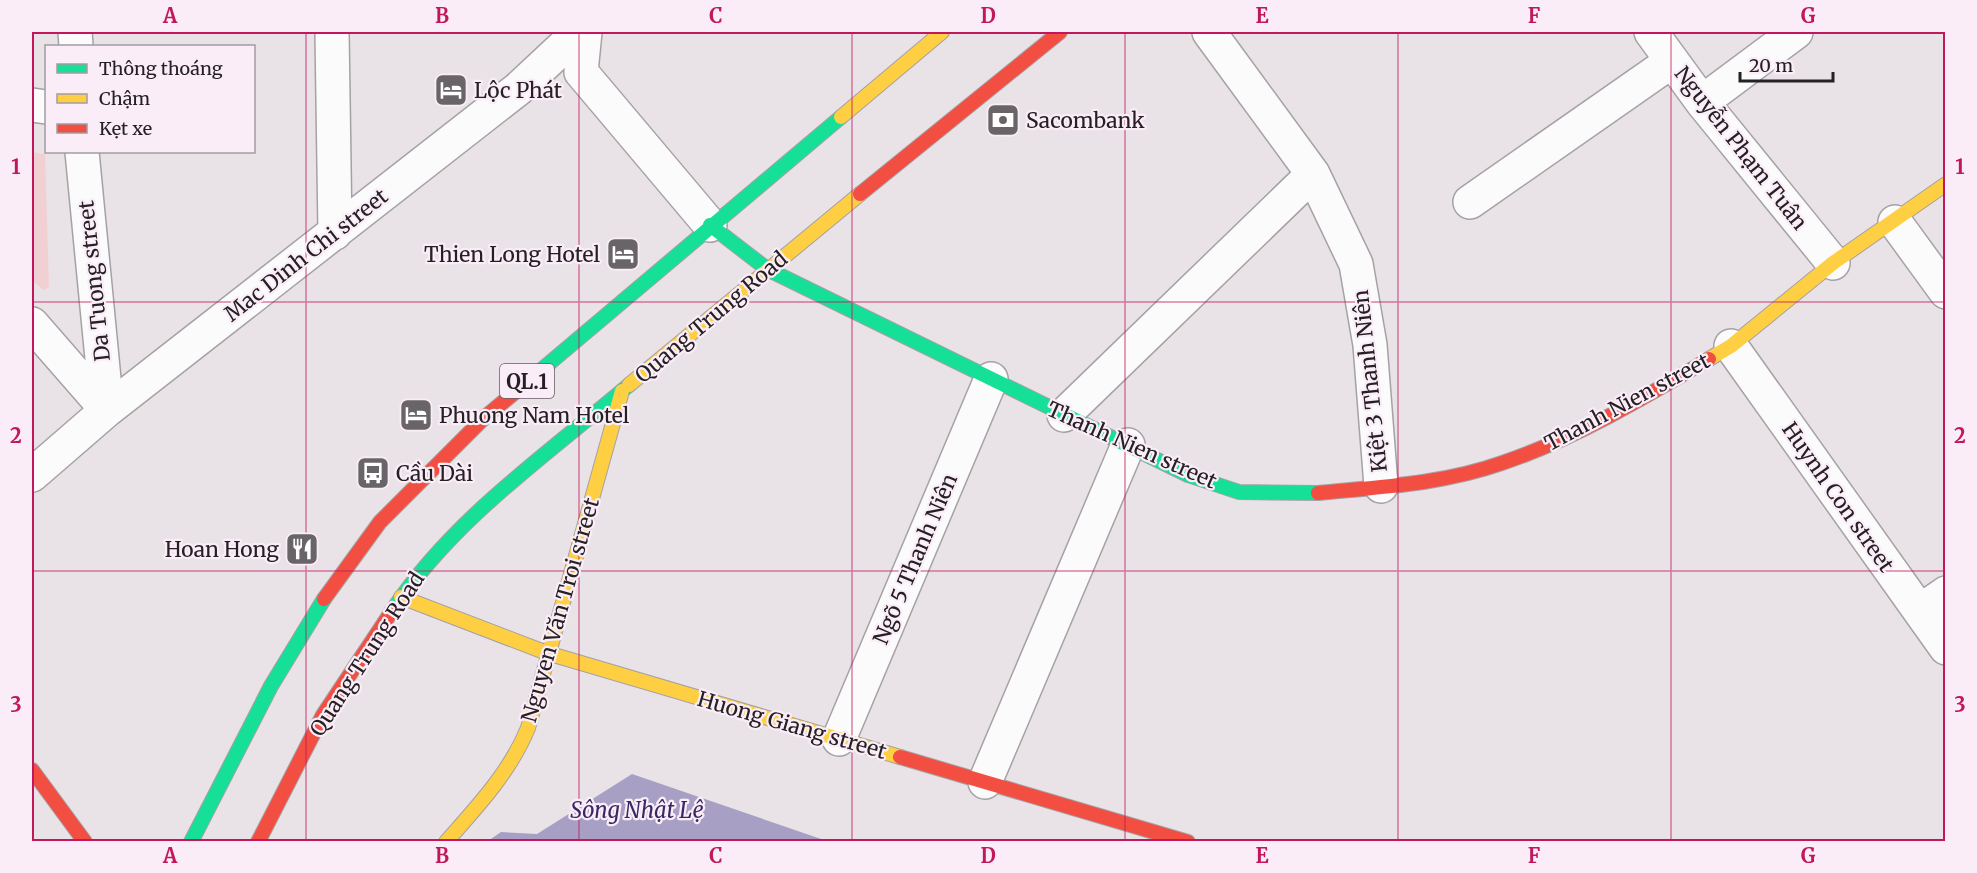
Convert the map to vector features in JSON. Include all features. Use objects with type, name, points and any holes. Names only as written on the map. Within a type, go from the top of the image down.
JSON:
[{"type":"main road","name":"QL.1","points":[[191,842],[271,686],[322,602],[380,522],[484,418],[710,225],[942,32]]},
{"type":"main road","name":"Quang Trung Road","points":[[258,842],[323,715],[401,597],[433,555],[483,508],[767,269],[1060,32]]},
{"type":"main road","name":"Thanh Nien street","points":[[710,225],[767,269],[1188,475],[1239,492],[1299,495],[1416,484],[1500,464],[1570,437],[1643,398],[1731,346],[1833,263],[1946,184]]},
{"type":"main road","name":"Nguyen Văn Troi street","points":[[446,842],[483,800],[524,740],[539,694],[547,653],[622,391]]},
{"type":"main road","name":"Huong Giang street","points":[[401,597],[547,653],[1188,842]]},
{"type":"main road","points":[[32,770],[85,842]]},
{"type":"street","points":[[332,32],[335,233]]},
{"type":"street","name":"Mac Dinh Chi street","points":[[32,475],[107,410],[518,89],[579,32]]},
{"type":"street","points":[[585,32],[581,72],[710,225]]},
{"type":"street","name":"Kiệt 3 Thanh Niên","points":[[1209,32],[1286,134],[1313,174],[1356,264],[1370,345],[1381,486]]},
{"type":"street","name":"Nguyễn Phạm Tuân","points":[[1652,32],[1702,102],[1833,263]]},
{"type":"street","points":[[1702,102],[1796,32]]},
{"type":"street","points":[[1470,202],[1672,61]]},
{"type":"street","name":"Da Tuong street","points":[[82,153],[107,410]]},
{"type":"street","points":[[1064,415],[1313,174]]},
{"type":"street","points":[[1894,222],[1946,292]]},
{"type":"street","points":[[32,324],[107,410]]},
{"type":"street","name":"Huynh Con street","points":[[1731,346],[1933,602],[1946,648]]},
{"type":"street","name":"Ngõ 5 Thanh Niên","points":[[839,739],[991,379]]},
{"type":"street","points":[[985,782],[1128,445]]},
{"type":"shaded area","points":[[32,152],[45,154],[49,287],[44,290],[32,281]]},
{"type":"water","name":"Sông Nhật Lệ","points":[[632,774],[827,841],[488,841],[501,832],[537,834]]},
{"type":"traffic: fast","points":[[514,393],[841,117]]},
{"type":"traffic: fast","points":[[710,225],[767,269]]},
{"type":"traffic: fast","points":[[767,269],[1188,475],[1239,492],[1318,493]]},
{"type":"traffic: fast","points":[[392,611],[416,578],[471,518],[533,463],[629,385]]},
{"type":"traffic: fast","points":[[191,842],[271,686],[324,599]]},
{"type":"traffic: slow","points":[[841,117],[942,32]]},
{"type":"traffic: slow","points":[[1709,359],[1731,346],[1833,263],[1946,184]]},
{"type":"traffic: slow","points":[[629,385],[860,194]]},
{"type":"traffic: slow","points":[[446,842],[502,774],[528,728],[622,391]]},
{"type":"traffic: slow","points":[[401,597],[547,653],[900,757]]},
{"type":"traffic: jam","points":[[860,194],[1060,32]]},
{"type":"traffic: jam","points":[[1318,493],[1434,480],[1502,463],[1582,430],[1634,403],[1709,359]]},
{"type":"traffic: jam","points":[[324,599],[380,522],[484,418],[514,393]]},
{"type":"traffic: jam","points":[[258,842],[323,715],[392,611]]},
{"type":"traffic: jam","points":[[900,757],[1188,842]]},
{"type":"traffic: jam","points":[[32,770],[85,842]]},
{"type":"place","name":"Lộc Phát","points":[[451,90]]},
{"type":"place","name":"Sacombank","points":[[1003,120]]},
{"type":"place","name":"Thien Long Hotel","points":[[623,254]]},
{"type":"place","name":"Phuong Nam Hotel","points":[[416,415]]},
{"type":"place","name":"Cầu Dài","points":[[373,473]]},
{"type":"place","name":"Hoan Hong","points":[[302,549]]}]
